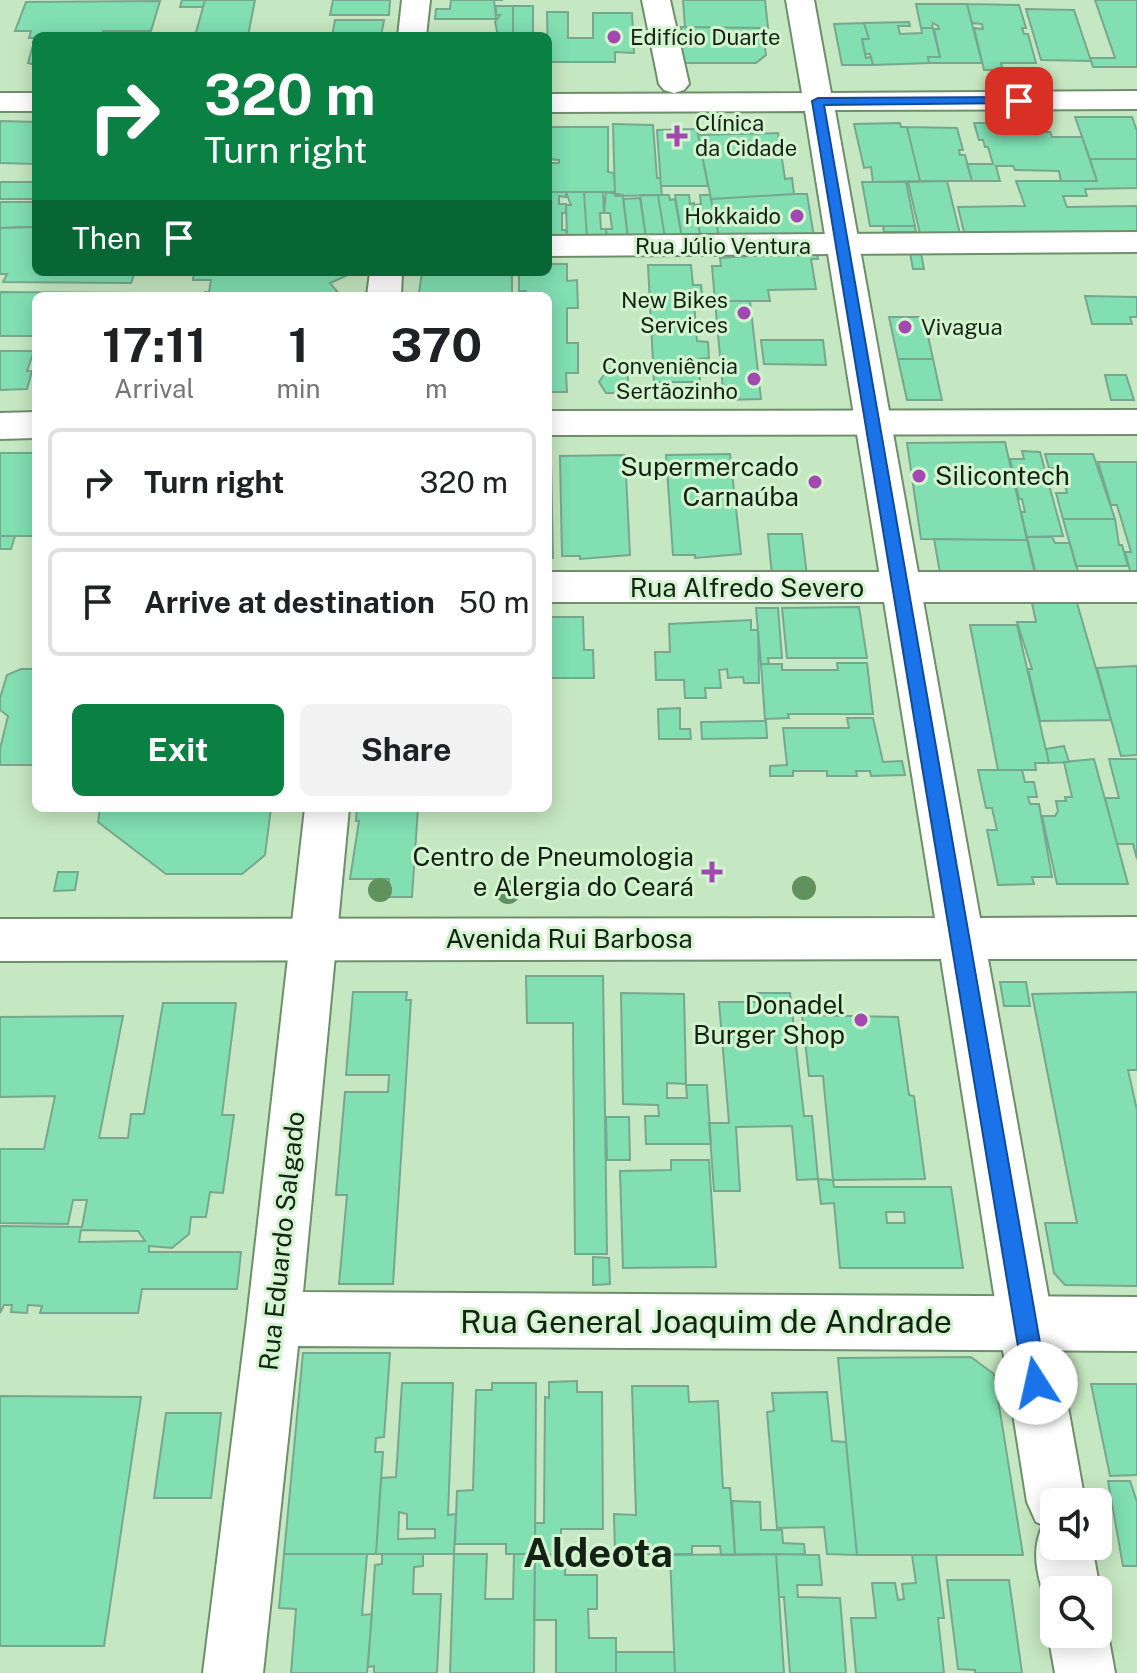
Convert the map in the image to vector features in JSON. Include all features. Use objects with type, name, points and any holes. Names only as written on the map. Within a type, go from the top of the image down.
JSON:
[{"type":"main road","points":[[412,32],[416,0]]},
{"type":"main road","points":[[656,0],[674,84]]},
{"type":"main road","points":[[800,0],[1054,1488]]},
{"type":"main road","points":[[552,85],[674,84],[816,93],[1137,100]]},
{"type":"main road","points":[[552,103],[1137,85]]},
{"type":"main road","points":[[0,86],[32,86]]},
{"type":"main road","points":[[0,102],[32,102]]},
{"type":"main road","name":"Rua Júlio Ventura","points":[[552,246],[1137,242]]},
{"type":"main road","points":[[552,423],[1137,422]]},
{"type":"main road","points":[[0,426],[32,425]]},
{"type":"main road","name":"Rua Alfredo Severo","points":[[552,587],[1137,587]]},
{"type":"main road","name":"Rua Eduardo Salgado","points":[[233,1673],[274,1319],[327,812]]},
{"type":"main road","name":"Avenida Rui Barbosa","points":[[0,940],[1137,938]]},
{"type":"main road","name":"Rua General Joaquim de Andrade","points":[[274,1319],[1137,1324]]},
{"type":"main road","points":[[1081,1648],[1085,1673]]},
{"type":"building","points":[[182,0],[205,0],[203,7],[180,7]]},
{"type":"building","points":[[205,0],[255,0],[249,32],[196,32]]},
{"type":"building","points":[[333,0],[390,0],[389,15],[330,15]]},
{"type":"building","points":[[451,0],[494,0],[496,19],[435,19],[436,9],[450,9]]},
{"type":"building","points":[[683,0],[765,0],[768,28],[685,27]]},
{"type":"building","points":[[1095,0],[1137,0],[1137,67],[1093,67],[1090,58],[1115,58]]},
{"type":"building","points":[[160,1],[151,31],[32,32],[32,38],[29,38],[31,31],[15,31],[26,2]]},
{"type":"building","points":[[916,4],[967,4],[982,63],[929,63],[928,57],[940,57],[934,29],[939,29],[933,23],[932,28],[921,28]]},
{"type":"building","points":[[967,4],[1019,5],[1026,28],[1022,28],[1024,34],[1028,34],[1036,63],[1001,63],[1003,70],[984,70],[974,28],[983,29],[982,24],[972,23]]},
{"type":"building","points":[[496,6],[513,6],[513,32],[497,32],[495,22],[500,15],[496,15]]},
{"type":"building","points":[[513,6],[533,6],[533,32],[513,32]]},
{"type":"building","points":[[1026,9],[1074,10],[1091,61],[1041,60]]},
{"type":"building","name":"Edifício Duarte","points":[[547,12],[568,12],[568,38],[593,38],[593,13],[632,13],[634,53],[615,52],[615,62],[552,62],[552,32],[547,32]]},
{"type":"building","points":[[335,20],[384,20],[382,32],[333,32]]},
{"type":"building","points":[[909,22],[910,26],[898,26],[900,34],[922,33],[921,28],[933,28],[940,57],[928,57],[929,63],[873,65],[870,54],[865,54],[862,39],[869,39],[864,23]]},
{"type":"building","points":[[864,23],[869,39],[862,39],[866,58],[871,57],[873,65],[842,65],[834,24]]},
{"type":"building","points":[[681,27],[762,28],[766,55],[756,63],[683,63]]},
{"type":"building","points":[[1075,117],[1132,117],[1137,131],[1137,159],[1090,159]]},
{"type":"building","points":[[0,121],[32,122],[32,164],[0,163]]},
{"type":"building","points":[[900,123],[901,127],[907,127],[920,181],[873,182],[871,167],[864,168],[854,124]]},
{"type":"building","points":[[974,123],[1025,123],[1028,132],[1050,132],[1052,137],[1082,137],[1097,181],[1061,181],[1059,171],[1015,170],[1013,166],[996,166],[1000,181],[972,181],[967,164],[993,164],[988,147],[985,147],[983,140],[979,140]]},
{"type":"building","points":[[613,124],[653,125],[657,178],[660,178],[662,195],[615,196]]},
{"type":"building","points":[[552,127],[608,127],[608,172],[614,173],[615,192],[552,192],[552,163],[559,163],[559,160],[552,159]]},
{"type":"building","points":[[907,127],[957,128],[963,150],[959,150],[960,155],[965,155],[972,181],[920,181]]},
{"type":"building","points":[[697,129],[708,186],[661,186],[657,130]]},
{"type":"building","points":[[778,133],[785,179],[792,178],[794,194],[711,199],[698,135]]},
{"type":"building","points":[[1090,159],[1137,159],[1137,188],[1085,189],[1087,196],[1063,196],[1067,207],[1137,206],[1137,235],[964,232],[958,207],[1025,206],[1016,181],[1097,181]]},
{"type":"building","points":[[947,181],[961,238],[921,238],[908,182]]},
{"type":"building","points":[[0,182],[32,182],[32,199],[0,199]]},
{"type":"building","points":[[862,182],[906,182],[915,226],[870,226]]},
{"type":"building","points":[[552,192],[566,192],[566,197],[559,196],[559,204],[566,204],[566,213],[562,213],[562,230],[566,230],[567,238],[552,238]]},
{"type":"building","points":[[566,192],[584,192],[587,238],[567,238],[566,205],[571,205]]},
{"type":"building","points":[[584,192],[603,192],[601,229],[606,229],[607,238],[587,238]]},
{"type":"building","points":[[606,192],[623,195],[628,238],[607,238],[606,229],[612,229],[610,213],[604,213]]},
{"type":"building","points":[[807,194],[814,237],[719,237],[711,199]]},
{"type":"building","points":[[640,195],[658,195],[665,238],[646,238]]},
{"type":"building","points":[[658,195],[669,195],[670,200],[675,199],[682,238],[665,238]]},
{"type":"building","points":[[675,195],[689,195],[690,204],[694,203],[701,238],[682,238]]},
{"type":"building","points":[[700,195],[710,195],[719,237],[701,238],[694,205],[701,204]]},
{"type":"building","points":[[640,198],[646,238],[628,238],[623,199]]},
{"type":"building","points":[[0,202],[32,202],[32,227],[0,228]]},
{"type":"building","points":[[883,226],[915,226],[916,232],[884,232]]},
{"type":"building","points":[[32,227],[32,276],[134,276],[131,283],[3,282],[7,274],[0,274],[0,228]]},
{"type":"building","points":[[817,252],[818,259],[811,259],[816,289],[768,290],[770,301],[715,301],[712,266],[721,266],[720,258]]},
{"type":"building","points":[[910,253],[921,253],[924,269],[913,269]]},
{"type":"building","points":[[552,264],[567,264],[567,281],[577,280],[578,308],[567,308],[567,343],[578,343],[578,373],[566,373],[567,392],[552,392],[552,292],[519,291],[519,276],[552,276]]},
{"type":"building","points":[[648,265],[691,265],[693,285],[701,285],[703,301],[694,301],[697,341],[708,342],[709,358],[699,359],[700,382],[654,382]]},
{"type":"building","points":[[194,276],[346,276],[330,283],[338,292],[209,292],[211,280],[193,280]]},
{"type":"building","points":[[421,276],[512,276],[512,292],[419,292]]},
{"type":"building","points":[[0,292],[32,292],[32,336],[0,336]]},
{"type":"building","points":[[1085,296],[1137,297],[1137,317],[1130,317],[1132,324],[1092,324]]},
{"type":"building","points":[[715,301],[750,301],[761,399],[724,400]]},
{"type":"building","points":[[889,317],[924,317],[933,359],[898,359]]},
{"type":"building","points":[[761,340],[823,340],[826,365],[764,364]]},
{"type":"building","points":[[0,351],[32,351],[27,371],[32,371],[27,389],[0,390]]},
{"type":"building","points":[[898,359],[933,359],[942,400],[907,400]]},
{"type":"building","points":[[608,369],[627,369],[629,393],[606,393],[599,382]]},
{"type":"building","points":[[1105,375],[1126,375],[1134,400],[1111,400]]},
{"type":"building","points":[[1005,442],[1027,540],[921,539],[907,443]]},
{"type":"building","points":[[1022,451],[1040,452],[1063,536],[1027,537],[1021,512],[1025,512],[1010,459],[1024,459]]},
{"type":"building","points":[[0,453],[32,453],[32,536],[0,536]]},
{"type":"building","points":[[730,454],[741,554],[695,558],[695,555],[673,555],[666,455]]},
{"type":"building","points":[[1045,454],[1093,454],[1115,519],[1063,519],[1056,493],[1067,493],[1060,468],[1049,468]]},
{"type":"building","points":[[625,455],[630,555],[580,559],[580,556],[562,556],[560,456]]},
{"type":"building","points":[[1098,462],[1137,462],[1137,574],[1131,574],[1125,552],[1131,552],[1117,505],[1111,505]]},
{"type":"building","points":[[1063,519],[1115,519],[1119,545],[1122,545],[1128,566],[1076,566]]},
{"type":"building","points":[[768,534],[802,534],[807,576],[772,576]]},
{"type":"building","points":[[0,536],[15,536],[11,549],[0,549]]},
{"type":"building","points":[[1027,537],[1052,537],[1055,543],[1070,543],[1079,575],[1036,575]]},
{"type":"building","points":[[934,539],[1027,540],[1035,574],[940,573]]},
{"type":"building","points":[[1032,603],[1077,603],[1111,720],[1040,721],[1028,669],[1032,669],[1017,622],[1036,622]]},
{"type":"building","points":[[859,607],[867,658],[787,658],[782,608]]},
{"type":"building","points":[[756,608],[778,608],[782,658],[768,658],[769,664],[761,664]]},
{"type":"building","points":[[552,617],[583,617],[584,650],[593,650],[594,678],[552,678]]},
{"type":"building","points":[[751,620],[751,630],[758,630],[759,683],[744,683],[743,677],[728,678],[727,669],[719,670],[721,688],[705,688],[706,698],[685,698],[684,680],[656,680],[655,652],[670,652],[669,624]]},
{"type":"building","points":[[970,625],[1017,625],[1049,763],[1035,763],[1036,770],[998,770]]},
{"type":"building","points":[[837,663],[867,663],[873,714],[788,714],[789,718],[765,719],[761,664],[782,664],[782,670],[838,670]]},
{"type":"building","points":[[1137,666],[1137,755],[1121,756],[1097,668]]},
{"type":"building","points":[[21,669],[32,669],[32,765],[0,765],[0,749],[8,716],[0,710],[0,698],[7,675]]},
{"type":"building","points":[[680,708],[680,729],[690,729],[691,739],[659,739],[658,709]]},
{"type":"building","points":[[847,718],[873,718],[883,762],[902,761],[905,775],[871,776],[870,771],[856,771],[857,776],[827,776],[827,771],[793,771],[793,776],[770,776],[770,766],[787,765],[783,728],[849,728]]},
{"type":"building","points":[[766,721],[767,738],[702,739],[701,722]]},
{"type":"building","points":[[1064,746],[1069,762],[1049,763],[1046,749]]},
{"type":"building","points":[[1094,759],[1128,884],[1057,884],[1042,816],[1055,816],[1058,811],[1056,801],[1066,801],[1065,797],[1072,797],[1064,762]]},
{"type":"building","points":[[1109,759],[1137,759],[1137,859],[1133,844],[1117,844],[1105,798],[1119,798]]},
{"type":"building","points":[[978,770],[1022,770],[1025,782],[1034,782],[1037,797],[1028,797],[1030,804],[1039,804],[1052,877],[1032,877],[1034,884],[998,885],[987,830],[997,830],[992,808],[986,808]]},
{"type":"building","points":[[99,812],[270,812],[265,855],[242,874],[166,874],[98,822]]},
{"type":"building","points":[[357,812],[418,812],[412,897],[388,897],[389,879],[350,879],[359,821],[356,821]]},
{"type":"building","points":[[58,872],[78,872],[75,890],[54,891]]},
{"type":"building","points":[[526,976],[603,976],[607,1254],[575,1254],[573,1023],[527,1023]]},
{"type":"building","points":[[1000,982],[1026,982],[1030,1006],[1004,1006]]},
{"type":"building","points":[[353,992],[407,992],[406,1000],[411,1000],[393,1284],[339,1284],[347,1195],[336,1195],[345,1092],[388,1092],[389,1075],[346,1075]]},
{"type":"building","points":[[1137,992],[1137,1070],[1128,1070],[1137,1110],[1137,1286],[1065,1285],[1054,1273],[1045,1223],[1077,1223],[1032,994]]},
{"type":"building","points":[[621,993],[684,994],[686,1084],[667,1083],[667,1098],[687,1098],[686,1085],[707,1085],[711,1144],[646,1144],[645,1116],[659,1116],[658,1105],[623,1104]]},
{"type":"building","points":[[757,993],[790,993],[804,1116],[812,1116],[818,1179],[797,1180],[792,1126],[736,1127],[740,1191],[714,1191],[709,1123],[729,1123],[719,1002],[758,1002]]},
{"type":"building","points":[[163,1003],[236,1003],[222,1115],[234,1115],[223,1193],[210,1192],[206,1217],[191,1217],[189,1234],[172,1248],[149,1246],[149,1252],[241,1252],[237,1289],[142,1289],[138,1313],[40,1313],[42,1306],[28,1305],[27,1313],[11,1312],[12,1305],[4,1305],[0,1313],[0,1226],[82,1227],[87,1200],[73,1200],[68,1224],[0,1223],[0,1149],[44,1149],[55,1096],[0,1097],[0,1017],[123,1016],[99,1138],[128,1138],[131,1114],[144,1114]],"holes":[[[81,1230],[138,1231],[145,1241],[79,1242]]]},
{"type":"building","points":[[802,1015],[898,1017],[909,1095],[914,1096],[925,1179],[833,1180],[823,1076],[809,1076]]},
{"type":"building","points":[[606,1117],[629,1117],[630,1160],[607,1160]]},
{"type":"building","points":[[671,1160],[709,1160],[716,1267],[623,1268],[620,1171],[671,1170]]},
{"type":"building","points":[[818,1179],[833,1180],[834,1187],[951,1187],[963,1268],[840,1268],[834,1203],[821,1204]],"holes":[[[886,1212],[904,1212],[905,1223],[887,1223]]]},
{"type":"building","points":[[593,1257],[609,1258],[610,1284],[593,1285]]},
{"type":"building","points":[[303,1353],[390,1353],[384,1437],[376,1438],[375,1452],[383,1452],[376,1554],[284,1554]]},
{"type":"building","points":[[971,1357],[994,1374],[1023,1555],[857,1555],[838,1358]]},
{"type":"building","points":[[577,1381],[577,1392],[602,1392],[603,1529],[561,1529],[561,1555],[535,1554],[535,1523],[544,1523],[545,1397],[549,1398],[549,1382]]},
{"type":"building","points":[[402,1383],[453,1383],[448,1515],[456,1514],[454,1554],[376,1554],[381,1478],[396,1477]],"holes":[[[399,1512],[407,1514],[407,1529],[435,1529],[435,1538],[398,1539]]]},
{"type":"building","points":[[492,1383],[536,1383],[535,1554],[506,1554],[506,1544],[455,1544],[457,1491],[473,1490],[476,1390],[492,1390]]},
{"type":"building","points":[[1091,1384],[1137,1384],[1137,1475],[1110,1476]]},
{"type":"building","points":[[632,1386],[688,1386],[689,1402],[718,1401],[723,1488],[730,1488],[735,1555],[721,1555],[720,1546],[692,1546],[692,1554],[615,1554],[614,1514],[636,1515]]},
{"type":"building","points":[[827,1392],[832,1441],[846,1442],[857,1555],[827,1554],[824,1527],[777,1528],[767,1412],[774,1411],[772,1393]]},
{"type":"building","points":[[0,1396],[141,1397],[104,1646],[0,1646]]},
{"type":"building","points":[[166,1413],[221,1413],[211,1498],[154,1498]]},
{"type":"building","points":[[1108,1481],[1130,1481],[1137,1502],[1137,1566],[1123,1566],[1112,1488],[1109,1488]]},
{"type":"building","points":[[732,1501],[760,1502],[761,1530],[782,1530],[783,1543],[804,1544],[805,1554],[735,1555]]},
{"type":"building","points":[[284,1554],[367,1554],[362,1615],[372,1614],[367,1673],[291,1673],[296,1609],[279,1608]]},
{"type":"building","points":[[382,1554],[423,1554],[423,1566],[414,1567],[413,1594],[441,1594],[437,1673],[374,1673],[374,1666],[368,1667],[375,1565],[382,1564]]},
{"type":"building","points":[[454,1554],[487,1554],[485,1599],[513,1599],[514,1554],[535,1554],[534,1673],[450,1673]]},
{"type":"building","points":[[535,1554],[566,1555],[565,1575],[597,1575],[597,1609],[588,1609],[589,1638],[616,1638],[616,1673],[556,1673],[556,1620],[534,1620]]},
{"type":"building","points":[[776,1554],[784,1673],[675,1673],[670,1555]]},
{"type":"building","points":[[776,1554],[819,1555],[822,1585],[797,1585],[798,1597],[840,1598],[846,1673],[790,1673],[784,1597],[779,1597]]},
{"type":"building","points":[[912,1555],[936,1555],[944,1618],[938,1618],[944,1673],[856,1673],[851,1618],[876,1618],[872,1583],[895,1583],[898,1600],[904,1599],[902,1584],[916,1583]]},
{"type":"building","points":[[947,1580],[1009,1580],[1022,1673],[975,1673],[975,1670],[958,1669]]},
{"type":"building","points":[[616,1652],[674,1652],[675,1673],[616,1673]]},
{"type":"place","name":"Edifício Duarte","points":[[614,37]]},
{"type":"place","name":"Clínica da Cidade","points":[[677,136]]},
{"type":"place","name":"Hokkaido","points":[[797,216]]},
{"type":"place","name":"New Bikes Services","points":[[744,313]]},
{"type":"place","name":"Vivagua","points":[[905,327]]},
{"type":"place","name":"Conveniência Sertãozinho","points":[[754,379]]},
{"type":"place","name":"Silicontech","points":[[919,476]]},
{"type":"place","name":"Supermercado Carnaúba","points":[[815,482]]},
{"type":"place","name":"Centro de Pneumologia e Alergia do Ceará","points":[[712,872]]},
{"type":"place","name":"Donadel Burger Shop","points":[[861,1020]]},
{"type":"district","name":"Aldeota","points":[[598,1553]]},
{"type":"route","points":[[1019,101],[818,101],[1036,1383]]}]
